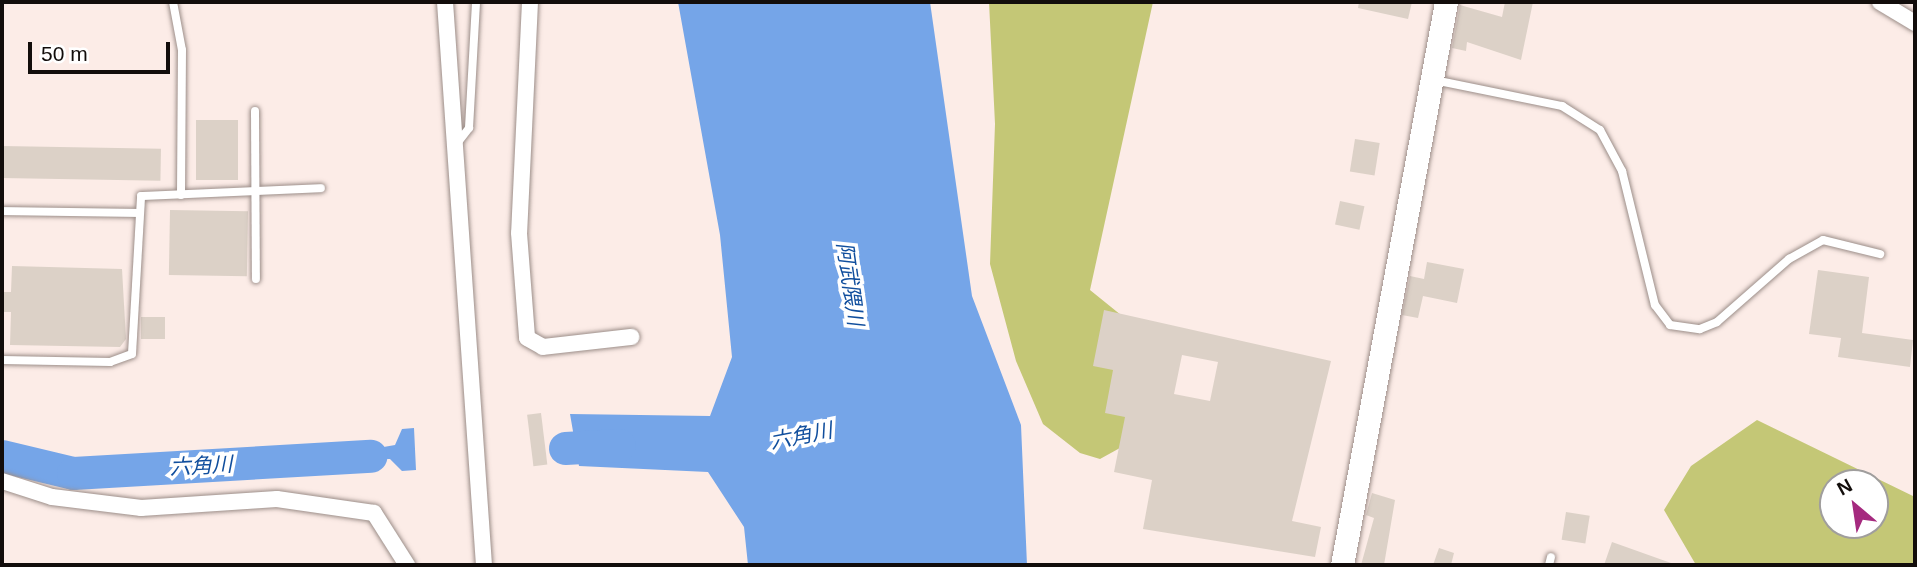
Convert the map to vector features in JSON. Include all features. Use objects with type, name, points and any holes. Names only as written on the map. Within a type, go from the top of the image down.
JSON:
[{"type":"street","points":[[445,2],[484,565]]},
{"type":"street","points":[[530,2],[519,233],[527,338],[543,347],[631,337]]},
{"type":"street","points":[[1342,565],[1446,2]]},
{"type":"street","points":[[1882,2],[1915,23]]},
{"type":"street","points":[[2,481],[52,497],[141,508],[277,499],[374,513],[407,565]]},
{"type":"lane","points":[[173,2],[182,50],[181,195]]},
{"type":"lane","points":[[455,146],[469,128],[476,2]]},
{"type":"lane","points":[[1431,80],[1562,106],[1600,130],[1622,170],[1655,305],[1670,325],[1700,329],[1717,322],[1789,259],[1823,240],[1880,254]]},
{"type":"lane","points":[[255,111],[256,279]]},
{"type":"lane","points":[[2,360],[110,362],[132,354],[138,339],[136,213],[141,196],[256,195],[321,188]]},
{"type":"lane","points":[[2,211],[136,213]]},
{"type":"green space","points":[[989,2],[1153,2],[1090,290],[1163,349],[1138,438],[1100,459],[1080,453],[1043,424],[1016,361],[990,264],[995,124]]},
{"type":"green space","points":[[1757,420],[1858,469],[1819,469],[1819,539],[1889,539],[1889,484],[1915,497],[1915,565],[1696,565],[1664,510],[1691,466]]},
{"type":"water","name":"阿武隈川","points":[[678,2],[930,2],[972,296],[1021,425],[1027,565],[748,565],[744,527],[708,472],[579,466],[570,414],[710,416],[732,357],[720,235]]},
{"type":"water","points":[[414,428],[416,470],[402,471],[390,459],[321,458],[395,445],[402,429]]},
{"type":"building","points":[[1359,2],[1412,2],[1408,19],[1358,8]]},
{"type":"building","points":[[1505,2],[1533,2],[1521,60],[1467,42],[1466,51],[1452,48],[1460,5],[1502,17]]},
{"type":"building","points":[[196,120],[238,120],[238,180],[196,180]]},
{"type":"building","points":[[1355,139],[1380,143],[1375,176],[1350,172]]},
{"type":"building","points":[[2,146],[161,149],[160,181],[2,178]]},
{"type":"building","points":[[1340,201],[1364,206],[1359,230],[1335,224]]},
{"type":"building","points":[[170,210],[248,211],[247,276],[169,275]]},
{"type":"building","points":[[1427,262],[1464,269],[1457,303],[1423,296],[1418,318],[1402,315],[1410,276],[1424,279]]},
{"type":"building","points":[[12,266],[122,269],[126,339],[120,347],[10,345],[11,312],[2,312],[2,292],[11,292]]},
{"type":"building","points":[[1818,270],[1869,277],[1862,333],[1913,340],[1910,367],[1838,357],[1841,338],[1809,334]]},
{"type":"building","points":[[1104,310],[1331,361],[1292,521],[1321,527],[1315,557],[1143,529],[1152,480],[1114,472],[1125,417],[1105,413],[1113,370],[1093,366]],"holes":[[[1182,355],[1218,362],[1210,401],[1174,394]]]},
{"type":"building","points":[[141,317],[165,317],[165,339],[141,339]]},
{"type":"building","points":[[541,413],[547,465],[533,466],[527,415]]},
{"type":"building","points":[[1372,493],[1395,500],[1384,565],[1361,565],[1374,518],[1366,515]]},
{"type":"building","points":[[1566,512],[1590,516],[1585,543],[1562,540]]},
{"type":"building","points":[[1612,542],[1671,563],[1671,565],[1604,565]]},
{"type":"building","points":[[1439,548],[1454,553],[1451,565],[1433,565]]},
{"type":"waterway","name":"六角川","points":[[565,448],[619,445]]},
{"type":"waterway","name":"六角川","points":[[2,456],[73,473],[371,456]]}]
